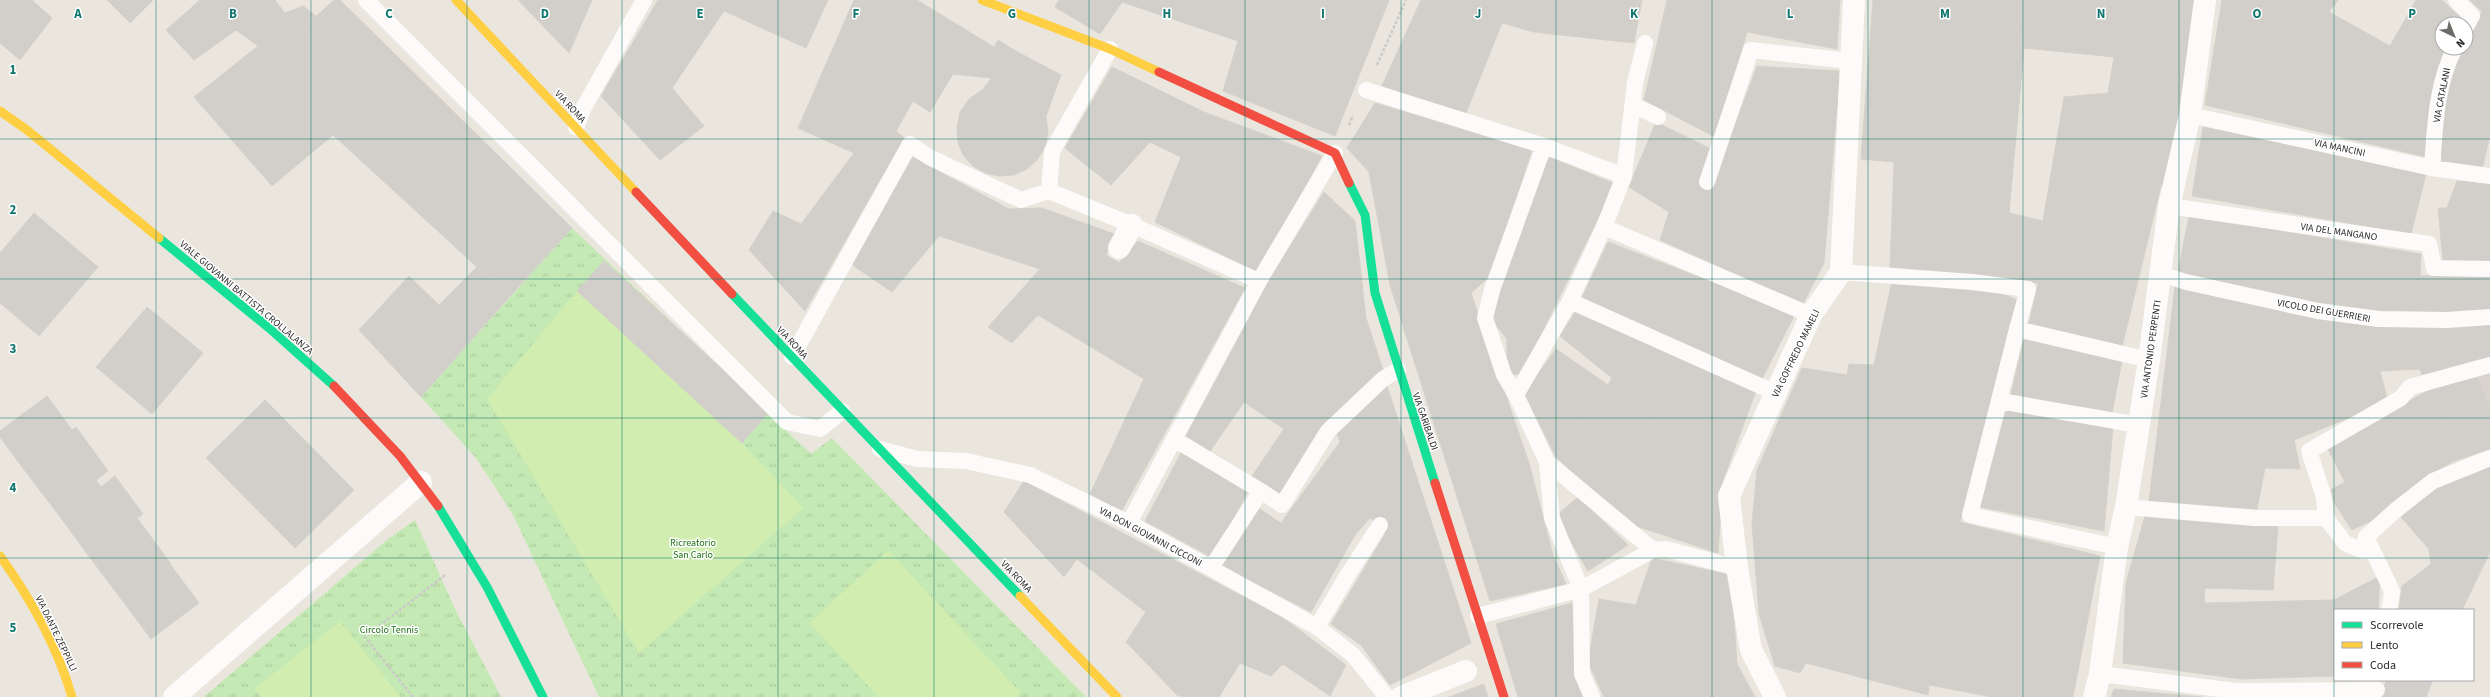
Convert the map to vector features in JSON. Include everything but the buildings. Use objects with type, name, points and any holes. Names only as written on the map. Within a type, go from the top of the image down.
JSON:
[{"type":"street","name":"VIA ROMA","points":[[456,0],[842,411],[1117,697]]},
{"type":"street","points":[[982,0],[1110,49],[1335,153]]},
{"type":"street","points":[[1842,272],[1850,61],[1854,0]]},
{"type":"street","name":"VIA ANTONIO PERPENTI","points":[[2094,697],[2100,674],[2117,547],[2126,506],[2149,360],[2169,206],[2190,115],[2205,0]]},
{"type":"street","name":"VIALE GIOVANNI BATTISTA CROLLALANZA","points":[[0,111],[27,130],[288,343],[372,426],[421,482],[469,556],[491,594],[543,697]]},
{"type":"street","name":"VIA GARIBALDI","points":[[1335,153],[1365,215],[1375,294],[1398,370],[1504,697]]},
{"type":"street","points":[[1119,248],[1132,225]]},
{"type":"street","name":"VIA GOFFREDO MAMELI","points":[[1775,697],[1751,650],[1737,568],[1729,496],[1811,315],[1842,272]]},
{"type":"street","points":[[174,697],[421,482]]},
{"type":"street","name":"VIA DANTE ZEPPILLI","points":[[0,556],[19,581],[67,676],[72,697]]},
{"type":"street","points":[[1401,697],[1466,671]]},
{"type":"lane","points":[[366,0],[787,422],[820,429],[842,411]]},
{"type":"lane","points":[[576,127],[584,107],[644,0]]},
{"type":"lane","points":[[2456,0],[2472,16]]},
{"type":"lane","points":[[1516,395],[1570,301],[1604,227],[1624,176],[1632,105],[1645,42]]},
{"type":"lane","points":[[1049,191],[1052,151],[1110,49]]},
{"type":"lane","points":[[1707,182],[1751,50],[1850,61]]},
{"type":"lane","name":"VIA CATALANI","points":[[2432,168],[2436,110],[2447,62],[2450,56]]},
{"type":"lane","points":[[1366,90],[1544,146],[1624,176]]},
{"type":"lane","points":[[1632,105],[1658,117]]},
{"type":"lane","name":"VIA MANCINI","points":[[2190,115],[2432,168],[2490,176]]},
{"type":"lane","points":[[792,357],[910,144],[929,157],[1021,200],[1049,191],[1132,225],[1259,281]]},
{"type":"lane","points":[[1544,146],[1492,290],[1485,318],[1504,375],[1516,395],[1547,462],[1552,518],[1582,589],[1582,674],[1592,697]]},
{"type":"lane","points":[[1129,523],[1259,281],[1335,153]]},
{"type":"lane","name":"VIA DEL MANGANO","points":[[2169,206],[2428,244],[2434,268],[2490,269]]},
{"type":"lane","points":[[1604,227],[1811,315]]},
{"type":"lane","points":[[1842,272],[1972,282],[2028,289],[1970,515],[2117,547]]},
{"type":"lane","name":"VICOLO DEI GUERRIERI","points":[[2160,274],[2186,282],[2318,311],[2379,320],[2447,320],[2490,317]]},
{"type":"lane","points":[[1570,301],[1776,393]]},
{"type":"lane","points":[[2017,329],[2149,360]]},
{"type":"lane","points":[[2490,365],[2410,388],[2401,398],[2309,451],[2324,497],[2326,518],[2345,543],[2363,551],[2366,537],[2397,509],[2433,481],[2490,458]]},
{"type":"lane","points":[[1174,439],[1261,490],[1282,506],[1328,431],[1383,379],[1398,370]]},
{"type":"lane","points":[[2000,401],[2138,425]]},
{"type":"lane","name":"VIA DON GIOVANNI CICCONI","points":[[880,449],[917,459],[966,462],[1030,476],[1129,523],[1317,627],[1353,655],[1387,697]]},
{"type":"lane","points":[[1547,462],[1653,550]]},
{"type":"lane","points":[[1211,568],[1261,490]]},
{"type":"lane","points":[[2126,506],[2254,518],[2326,518]]},
{"type":"lane","points":[[1317,627],[1347,576],[1380,525]]},
{"type":"lane","points":[[2366,537],[2392,591],[2389,609]]},
{"type":"lane","points":[[1478,616],[1582,589],[1653,550],[1666,549],[1737,568]]},
{"type":"lane","points":[[2100,674],[2236,691],[2377,689]]},
{"type":"path","points":[[1335,153],[1366,90],[1406,0]]},
{"type":"path","points":[[413,697],[365,637],[469,556]]},
{"type":"green space","name":"Ricreatorio San Carlo","points":[[572,228],[811,454],[832,438],[1086,697],[599,697],[512,513],[476,458],[421,397]]},
{"type":"green space","points":[[577,291],[742,443],[803,508],[639,653],[487,399]]},
{"type":"green space","name":"Circolo Tennis","points":[[415,520],[456,611],[501,697],[204,697],[388,539]]},
{"type":"green space","points":[[888,550],[1021,693],[1017,697],[878,697],[810,623]]},
{"type":"green space","points":[[340,621],[401,697],[261,697],[254,689]]},
{"type":"shaded area","points":[[2490,357],[2490,407],[2476,375],[2473,361]]},
{"type":"traffic: fast","points":[[1349,183],[1365,215],[1375,293],[1435,483]]},
{"type":"traffic: fast","points":[[159,238],[269,328],[334,386]]},
{"type":"traffic: fast","points":[[732,294],[1020,596]]},
{"type":"traffic: fast","points":[[438,506],[487,587],[543,697]]},
{"type":"traffic: slow","points":[[456,0],[636,192]]},
{"type":"traffic: slow","points":[[982,0],[1110,49],[1159,72]]},
{"type":"traffic: slow","points":[[0,111],[27,130],[159,238]]},
{"type":"traffic: slow","points":[[0,556],[22,589],[51,641],[72,697]]},
{"type":"traffic: slow","points":[[1020,596],[1117,697]]},
{"type":"traffic: jam","points":[[1159,72],[1335,153],[1349,183]]},
{"type":"traffic: jam","points":[[636,192],[732,294]]},
{"type":"traffic: jam","points":[[334,386],[400,456],[438,506]]},
{"type":"traffic: jam","points":[[1435,483],[1504,697]]}]
